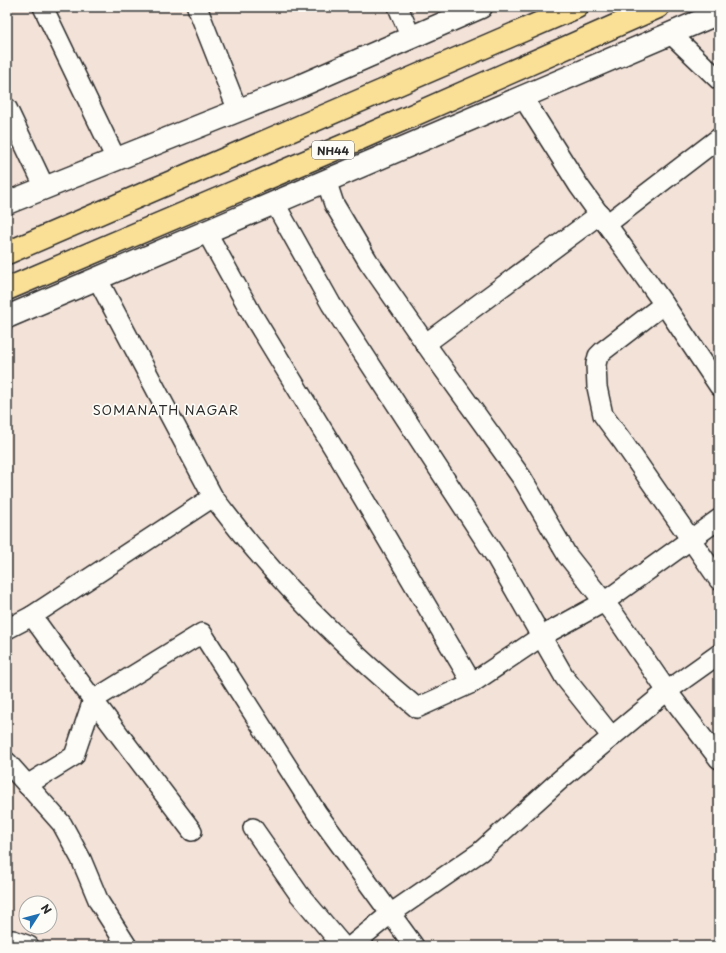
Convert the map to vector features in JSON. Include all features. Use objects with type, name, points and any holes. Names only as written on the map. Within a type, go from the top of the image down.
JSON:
[{"type":"highway","name":"NH44","points":[[7,252],[577,7]]},
{"type":"highway","name":"NH44","points":[[7,289],[359,139],[658,7]]},
{"type":"street","points":[[43,7],[116,160]]},
{"type":"street","points":[[197,7],[238,110]]},
{"type":"street","points":[[398,7],[411,37]]},
{"type":"street","points":[[7,203],[302,85],[411,37],[469,9]]},
{"type":"street","points":[[7,317],[719,12]]},
{"type":"street","points":[[670,33],[719,80]]},
{"type":"street","points":[[522,96],[579,186],[664,304],[719,386]]},
{"type":"street","points":[[7,108],[45,188]]},
{"type":"street","points":[[425,344],[719,138]]},
{"type":"street","points":[[326,180],[334,204],[368,261],[425,344],[522,478],[567,555],[604,602],[667,691],[719,759]]},
{"type":"street","points":[[274,202],[331,304],[496,557],[565,678],[612,737]]},
{"type":"street","points":[[206,231],[253,316],[472,683]]},
{"type":"street","points":[[97,278],[213,498],[257,553],[309,608],[369,668],[417,708],[472,683],[542,636],[604,602],[719,519]]},
{"type":"street","points":[[664,304],[603,350],[598,356],[596,364],[597,387],[603,415],[692,539],[719,580]]},
{"type":"street","points":[[7,629],[32,616],[213,498]]},
{"type":"street","points":[[32,616],[93,700],[192,831]]},
{"type":"street","points":[[27,785],[74,756],[93,700],[202,633],[317,813],[414,946]]},
{"type":"street","points":[[351,946],[390,914],[480,852],[561,779],[667,691],[719,654]]},
{"type":"street","points":[[7,762],[62,824],[81,860],[99,902],[127,946]]},
{"type":"street","points":[[253,828],[299,894],[343,946]]},
{"type":"district","name":"SOMANATH NAGAR","points":[[166,409]]}]
